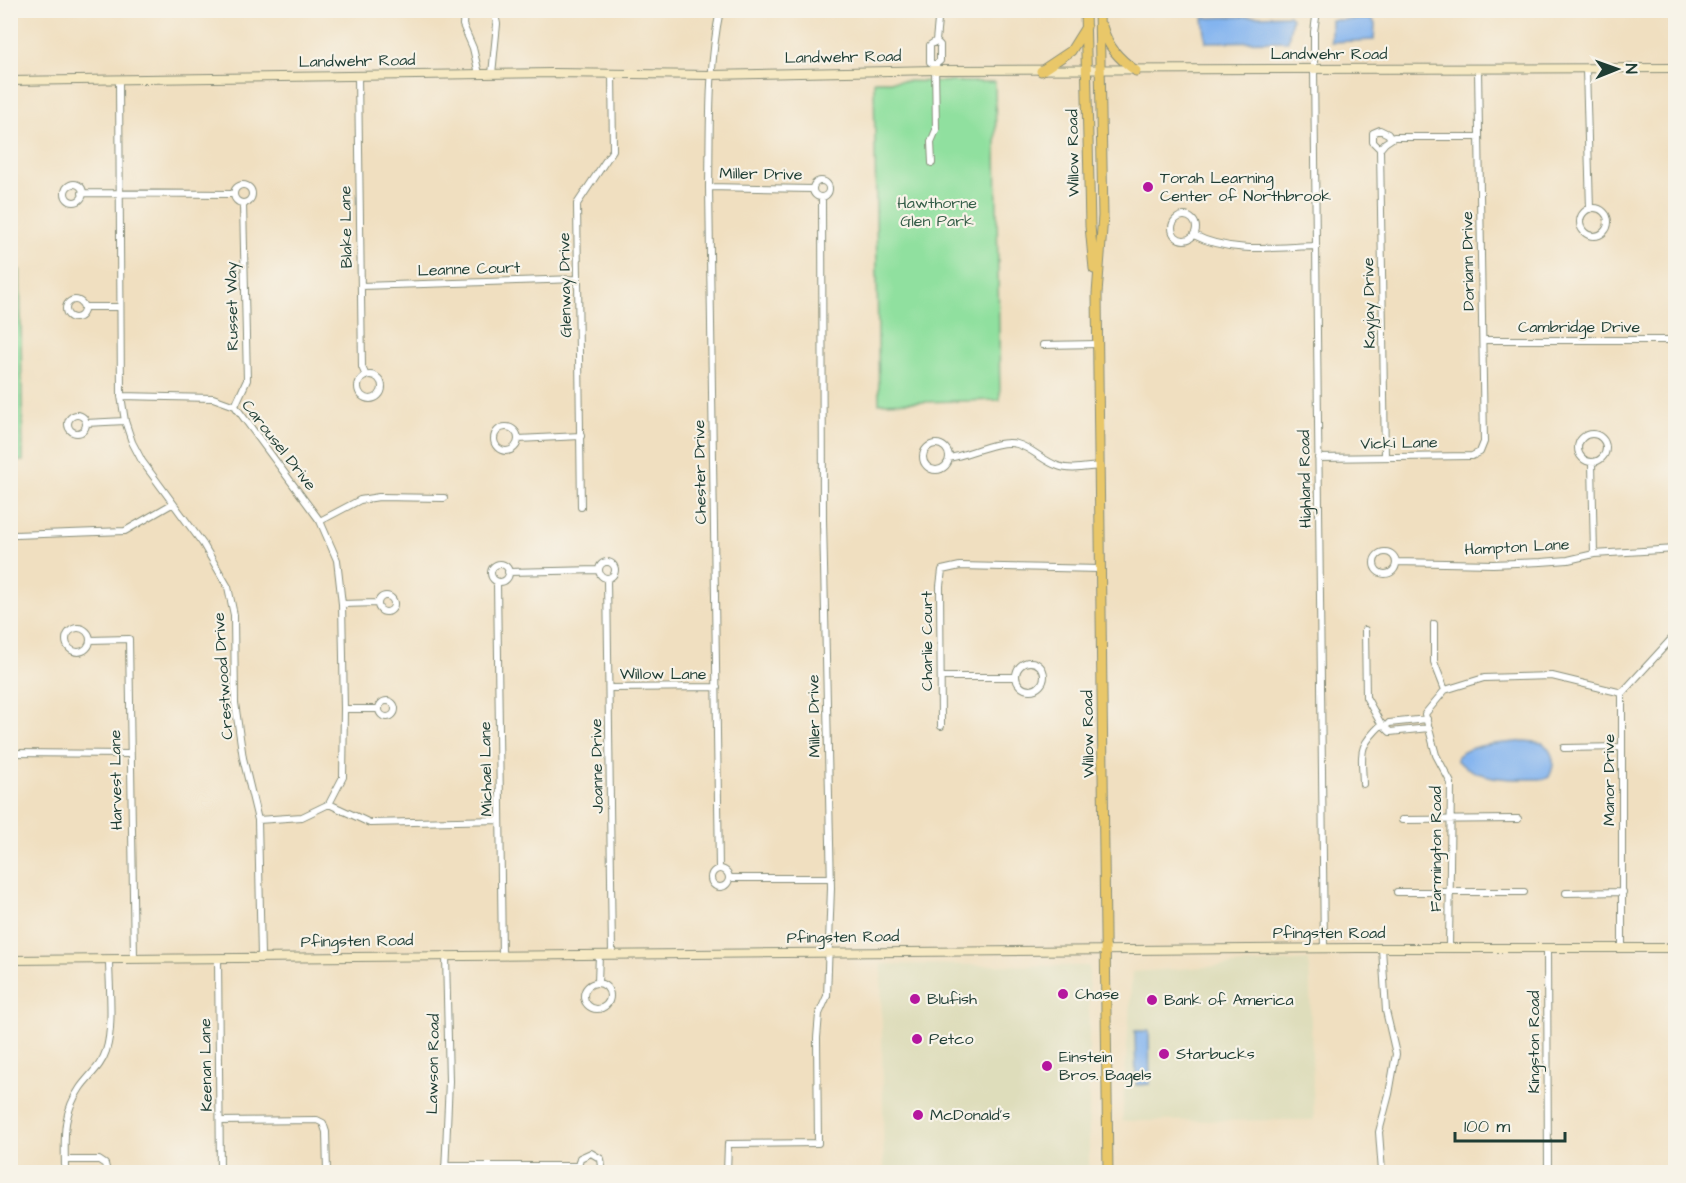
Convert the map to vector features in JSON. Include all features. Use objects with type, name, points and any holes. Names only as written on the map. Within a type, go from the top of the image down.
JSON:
[{"type":"main road","name":"Willow Road","points":[[1086,10],[1090,226],[1097,294],[1098,344],[1108,1173]]},
{"type":"main road","name":"Willow Road","points":[[1097,294],[1102,216],[1099,14]]},
{"type":"main road","points":[[1099,14],[1109,45],[1117,57],[1136,71]]},
{"type":"main road","points":[[1041,71],[1071,51],[1086,27]]},
{"type":"main road","name":"Landwehr Road","points":[[10,81],[479,74],[711,75],[935,68],[1136,71],[1676,68]]},
{"type":"main road","name":"Pfingsten Road","points":[[10,960],[1324,948],[1676,948]]},
{"type":"street","points":[[464,10],[464,25],[473,48],[479,74]]},
{"type":"street","points":[[492,74],[497,24],[494,10]]},
{"type":"street","name":"Chester Drive","points":[[719,869],[709,187],[711,75],[714,38],[720,10]]},
{"type":"street","points":[[932,163],[931,142],[936,130],[935,68],[930,62],[930,45],[936,41],[939,10]]},
{"type":"street","name":"Highland Road","points":[[1317,10],[1314,32],[1314,69],[1324,948]]},
{"type":"street","name":"Doriann Drive","points":[[1478,69],[1484,442],[1480,452]]},
{"type":"street","points":[[1586,69],[1590,209]]},
{"type":"street","name":"Glenway Drive","points":[[581,507],[577,204],[613,150],[612,73]]},
{"type":"street","name":"Blake Lane","points":[[358,76],[362,367],[366,376]]},
{"type":"street","name":"Crestwood Drive","points":[[119,80],[121,396],[125,421],[142,461],[203,544],[228,587],[234,615],[235,703],[243,758],[258,820],[261,957]]},
{"type":"street","name":"Kayjay Drive","points":[[1384,457],[1380,149],[1373,142],[1373,133],[1380,130],[1388,134],[1391,139],[1394,137],[1479,137]]},
{"type":"street","points":[[1380,149],[1391,139]]},
{"type":"street","points":[[819,181],[826,182],[829,189],[822,197],[817,195],[813,189],[819,181]]},
{"type":"street","points":[[241,185],[250,188],[252,197],[243,204],[237,202],[233,194],[241,185]]},
{"type":"street","name":"Miller Drive","points":[[709,187],[813,189]]},
{"type":"street","points":[[82,193],[233,194]]},
{"type":"street","name":"Miller Drive","points":[[727,1173],[728,1144],[818,1143],[819,1014],[827,996],[831,878],[823,520],[822,197]]},
{"type":"street","name":"Russet Way","points":[[235,406],[247,380],[243,204]]},
{"type":"street","points":[[1590,209],[1599,209],[1607,219],[1604,231],[1596,236],[1584,232],[1580,225],[1581,217],[1590,209]]},
{"type":"street","points":[[10,215],[14,286]]},
{"type":"street","points":[[1179,217],[1190,217],[1196,225],[1194,235],[1188,240],[1180,239],[1174,234],[1173,222],[1179,217]]},
{"type":"street","points":[[1194,235],[1203,240],[1236,247],[1316,246]]},
{"type":"street","name":"Leanne Court","points":[[361,286],[578,279]]},
{"type":"street","points":[[85,308],[120,307]]},
{"type":"street","name":"Cambridge Drive","points":[[1483,340],[1676,340]]},
{"type":"street","points":[[1043,345],[1098,344]]},
{"type":"street","name":"Carousel Drive","points":[[121,396],[213,398],[235,406],[320,521],[337,560],[342,604],[345,709],[343,777],[329,804]]},
{"type":"street","points":[[86,423],[125,421]]},
{"type":"street","points":[[1594,434],[1603,438],[1607,448],[1602,459],[1592,463],[1582,458],[1578,448],[1583,437],[1594,434]]},
{"type":"street","points":[[518,438],[581,436]]},
{"type":"street","points":[[936,443],[944,446],[949,459],[946,466],[934,470],[924,463],[923,454],[927,447],[936,443]]},
{"type":"street","points":[[949,459],[1004,443],[1026,448],[1060,467],[1099,466]]},
{"type":"street","name":"Vicki Lane","points":[[1318,458],[1472,456],[1480,452]]},
{"type":"street","points":[[1592,463],[1594,554]]},
{"type":"street","points":[[320,521],[360,500],[379,497],[444,498]]},
{"type":"street","points":[[10,532],[15,535],[125,531],[172,504]]},
{"type":"street","name":"Hampton Lane","points":[[1396,562],[1532,562],[1568,560],[1594,554],[1676,549]]},
{"type":"street","points":[[605,562],[613,564],[615,572],[608,578],[600,575],[599,570],[600,565],[605,562]]},
{"type":"street","points":[[498,565],[503,566],[508,572],[505,580],[497,582],[491,576],[493,568],[498,565]]},
{"type":"street","name":"Charlie Court","points":[[941,726],[940,586],[942,570],[960,566],[1100,569]]},
{"type":"street","points":[[508,572],[599,570]]},
{"type":"street","name":"Joanne Drive","points":[[608,578],[612,954]]},
{"type":"street","name":"Michael Lane","points":[[497,582],[502,955]]},
{"type":"street","points":[[342,604],[378,603]]},
{"type":"street","points":[[1434,624],[1434,662],[1445,690]]},
{"type":"street","points":[[1365,630],[1366,697],[1383,726],[1390,732],[1429,728]]},
{"type":"street","points":[[1362,784],[1362,747],[1368,738],[1389,723],[1427,719],[1425,714],[1445,690],[1484,678],[1552,676],[1622,693],[1676,634]]},
{"type":"street","name":"Harvest Lane","points":[[90,640],[129,639],[129,754],[134,958]]},
{"type":"street","points":[[1031,662],[1040,666],[1044,674],[1040,686],[1032,690],[1020,685],[1016,677],[1019,668],[1031,662]]},
{"type":"street","points":[[941,677],[1016,677]]},
{"type":"street","name":"Willow Lane","points":[[609,688],[717,687]]},
{"type":"street","name":"Manor Drive","points":[[1622,693],[1623,948]]},
{"type":"street","points":[[345,709],[379,709]]},
{"type":"street","name":"Farmington Road","points":[[1427,719],[1436,755],[1451,783],[1449,948]]},
{"type":"street","points":[[1564,748],[1622,747]]},
{"type":"street","points":[[10,753],[129,754]]},
{"type":"street","points":[[258,820],[302,817],[329,804],[370,823],[500,820]]},
{"type":"street","points":[[1402,820],[1518,819]]},
{"type":"street","points":[[719,869],[726,872],[729,878],[723,887],[713,884],[711,879],[712,874],[719,869]]},
{"type":"street","points":[[729,878],[831,878]]},
{"type":"street","points":[[1397,892],[1524,892]]},
{"type":"street","points":[[1566,893],[1623,892]]},
{"type":"street","points":[[1382,948],[1386,1011],[1396,1054],[1389,1095],[1379,1132],[1382,1173]]},
{"type":"street","name":"Kingston Road","points":[[1547,948],[1548,1173]]},
{"type":"street","points":[[598,983],[599,954]]},
{"type":"street","name":"Lawson Road","points":[[445,1169],[449,1081],[446,956]]},
{"type":"street","name":"Keenan Lane","points":[[218,958],[220,1173]]},
{"type":"street","points":[[65,1173],[66,1117],[82,1085],[100,1066],[110,1038],[109,959]]},
{"type":"street","points":[[598,983],[608,989],[609,997],[606,1004],[595,1008],[586,1002],[584,994],[591,985],[598,983]]},
{"type":"street","points":[[220,1121],[318,1120],[323,1123],[326,1132],[327,1173]]},
{"type":"street","points":[[445,1169],[579,1169],[583,1155],[595,1154],[602,1163],[599,1173]]},
{"type":"street","points":[[65,1160],[99,1160],[105,1164],[107,1173]]},
{"type":"shaded area","points":[[1309,960],[1314,1120],[1122,1121],[1132,972]]},
{"type":"shaded area","points":[[881,964],[1089,966],[1089,1172],[884,1172]]},
{"type":"green space","name":"Hawthorne Glen Park","points":[[874,81],[995,82],[1000,400],[879,403]]},
{"type":"green space","points":[[20,270],[23,461],[11,461],[10,271]]},
{"type":"water","points":[[1289,15],[1292,18],[1288,41],[1206,42],[1203,18]]},
{"type":"water","points":[[1372,19],[1375,24],[1374,40],[1331,42],[1331,20]]},
{"type":"water","points":[[1525,741],[1543,743],[1550,751],[1553,767],[1549,777],[1545,779],[1499,778],[1477,773],[1457,761],[1457,756],[1472,748]]},
{"type":"water","points":[[1135,1031],[1149,1031],[1150,1084],[1136,1085]]},
{"type":"place","name":"Torah Learning Center of Northbrook","points":[[1148,187]]},
{"type":"place","name":"Chase","points":[[1063,994]]},
{"type":"place","name":"Blufish","points":[[915,999]]},
{"type":"place","name":"Bank of America","points":[[1152,1000]]},
{"type":"place","name":"Petco","points":[[917,1039]]},
{"type":"place","name":"Starbucks","points":[[1164,1054]]},
{"type":"place","name":"Einstein Bros. Bagels","points":[[1047,1066]]},
{"type":"place","name":"McDonald's","points":[[918,1115]]}]
